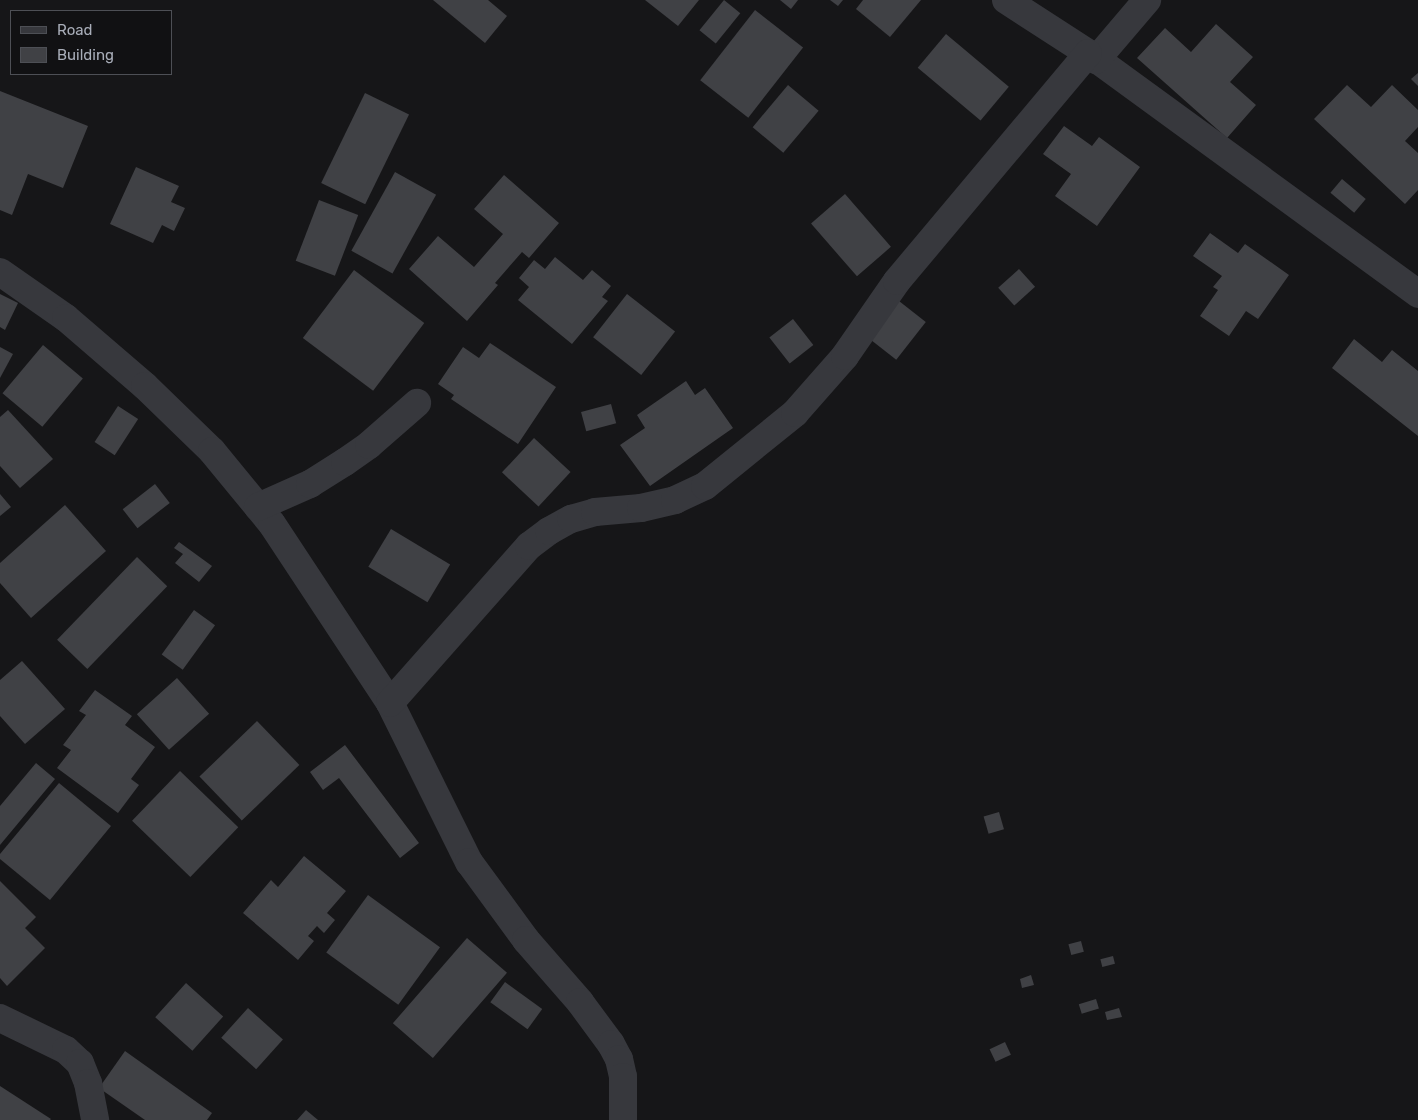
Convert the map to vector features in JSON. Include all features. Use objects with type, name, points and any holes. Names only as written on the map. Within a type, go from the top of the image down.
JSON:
[{"type":"street","points":[[1006,0],[1092,56],[1418,294]]},
{"type":"street","points":[[390,703],[529,546],[549,531],[571,519],[595,512],[641,508],[675,500],[705,486],[795,413],[845,356],[897,281],[1092,56],[1147,0]]},
{"type":"street","points":[[0,272],[66,318],[145,386],[212,450],[272,524],[390,703],[469,862],[526,940],[580,1002],[611,1044],[619,1060],[622,1077],[623,1120]]},
{"type":"street","points":[[258,507],[310,484],[345,462],[369,445],[417,403]]},
{"type":"street","points":[[0,1018],[66,1050],[80,1063],[88,1083],[95,1120]]},
{"type":"building","points":[[433,0],[488,0],[507,16],[485,43]]},
{"type":"building","points":[[645,0],[699,0],[678,26]]},
{"type":"building","points":[[724,0],[740,13],[716,44],[699,30]]},
{"type":"building","points":[[780,0],[798,0],[791,9]]},
{"type":"building","points":[[830,0],[843,0],[838,6]]},
{"type":"building","points":[[863,0],[921,0],[890,37],[856,9]]},
{"type":"building","points":[[755,10],[803,48],[748,118],[700,80]]},
{"type":"building","points":[[1216,24],[1253,57],[1230,82],[1256,105],[1227,138],[1137,58],[1165,28],[1191,52]]},
{"type":"building","points":[[946,34],[1009,87],[981,120],[918,68]]},
{"type":"building","points":[[1418,73],[1418,86],[1411,79]]},
{"type":"building","points":[[788,85],[819,111],[783,153],[753,127]]},
{"type":"building","points":[[1347,85],[1371,107],[1392,85],[1418,110],[1418,127],[1405,141],[1418,153],[1418,190],[1405,204],[1314,119]]},
{"type":"building","points":[[0,91],[88,126],[63,188],[28,174],[12,215],[0,210]]},
{"type":"building","points":[[365,93],[409,114],[365,204],[321,183]]},
{"type":"building","points":[[1064,126],[1092,146],[1099,137],[1140,167],[1097,226],[1055,196],[1071,174],[1043,154]]},
{"type":"building","points":[[136,167],[179,186],[171,202],[185,208],[174,231],[162,225],[153,243],[110,224]]},
{"type":"building","points":[[395,172],[436,195],[392,274],[351,251]]},
{"type":"building","points":[[504,175],[559,223],[529,258],[522,252],[495,283],[498,285],[467,321],[409,269],[438,236],[474,267],[503,234],[474,209]]},
{"type":"building","points":[[1342,179],[1366,199],[1354,213],[1330,193]]},
{"type":"building","points":[[845,194],[891,247],[857,276],[811,224]]},
{"type":"building","points":[[319,200],[358,215],[335,276],[296,261]]},
{"type":"building","points":[[1210,233],[1238,253],[1245,244],[1289,275],[1258,319],[1246,311],[1229,336],[1200,316],[1218,290],[1213,287],[1222,276],[1193,256]]},
{"type":"building","points":[[555,257],[583,280],[592,270],[611,286],[602,297],[608,301],[572,344],[518,300],[529,287],[519,278],[534,260],[545,269]]},
{"type":"building","points":[[1019,269],[1035,287],[1014,306],[998,288]]},
{"type":"building","points":[[354,270],[424,323],[373,391],[303,338]]},
{"type":"building","points":[[0,294],[18,303],[5,330],[0,327]]},
{"type":"building","points":[[627,294],[675,332],[641,375],[593,337]]},
{"type":"building","points":[[899,301],[926,322],[896,360],[869,339]]},
{"type":"building","points":[[793,319],[813,345],[790,363],[769,337]]},
{"type":"building","points":[[1354,339],[1382,362],[1392,350],[1418,371],[1418,436],[1332,368]]},
{"type":"building","points":[[490,343],[556,387],[518,444],[451,399],[454,395],[438,384],[463,347],[479,358]]},
{"type":"building","points":[[43,345],[83,378],[42,427],[3,393]]},
{"type":"building","points":[[0,347],[13,354],[0,378]]},
{"type":"building","points":[[686,381],[695,395],[705,388],[733,428],[650,486],[620,445],[645,428],[637,415]]},
{"type":"building","points":[[611,404],[616,423],[586,431],[581,412]]},
{"type":"building","points":[[118,406],[138,419],[115,455],[95,442]]},
{"type":"building","points":[[8,410],[53,459],[20,488],[0,466],[0,417]]},
{"type":"building","points":[[534,438],[571,472],[539,506],[502,472]]},
{"type":"building","points":[[155,484],[170,503],[137,528],[123,509]]},
{"type":"building","points":[[0,494],[11,507],[0,516]]},
{"type":"building","points":[[65,505],[106,551],[31,618],[0,583],[0,563]]},
{"type":"building","points":[[391,529],[450,565],[427,602],[368,567]]},
{"type":"building","points":[[179,542],[212,566],[199,582],[175,563],[183,554],[174,548]]},
{"type":"building","points":[[137,557],[167,586],[87,669],[57,640]]},
{"type":"building","points":[[194,610],[215,625],[183,670],[162,654]]},
{"type":"building","points":[[22,661],[65,709],[25,744],[0,716],[0,680]]},
{"type":"building","points":[[177,678],[209,714],[169,750],[137,714]]},
{"type":"building","points":[[95,690],[132,716],[125,725],[155,747],[131,779],[139,785],[118,813],[57,768],[71,750],[63,745],[86,715],[79,711]]},
{"type":"building","points":[[257,721],[299,765],[242,820],[199,777]]},
{"type":"building","points":[[345,745],[419,843],[400,858],[339,778],[323,790],[310,772]]},
{"type":"building","points":[[36,763],[55,779],[0,845],[0,806]]},
{"type":"building","points":[[180,771],[238,827],[190,877],[132,821]]},
{"type":"building","points":[[59,783],[111,826],[50,900],[0,859],[0,854]]},
{"type":"building","points":[[999,812],[1004,829],[989,834],[984,816]]},
{"type":"building","points":[[304,856],[346,891],[327,913],[335,920],[324,933],[317,926],[308,936],[314,941],[298,960],[243,913],[271,880],[278,887]]},
{"type":"building","points":[[0,881],[36,917],[25,928],[45,948],[7,986],[0,978]]},
{"type":"building","points":[[368,895],[440,947],[398,1005],[326,952]]},
{"type":"building","points":[[467,938],[507,973],[433,1058],[393,1023]]},
{"type":"building","points":[[1081,941],[1084,952],[1071,955],[1068,944]]},
{"type":"building","points":[[1113,956],[1115,964],[1102,967],[1100,959]]},
{"type":"building","points":[[1031,975],[1034,985],[1022,988],[1020,979]]},
{"type":"building","points":[[505,982],[542,1009],[528,1029],[490,1002]]},
{"type":"building","points":[[186,983],[223,1016],[192,1051],[155,1017]]},
{"type":"building","points":[[1096,999],[1099,1009],[1082,1014],[1079,1004]]},
{"type":"building","points":[[248,1008],[283,1039],[256,1069],[221,1038]]},
{"type":"building","points":[[1119,1008],[1122,1017],[1107,1020],[1105,1012]]},
{"type":"building","points":[[1005,1042],[1011,1055],[996,1062],[990,1049]]},
{"type":"building","points":[[125,1051],[212,1113],[207,1120],[145,1120],[99,1088]]},
{"type":"building","points":[[0,1086],[51,1119],[0,1120]]},
{"type":"building","points":[[306,1110],[318,1120],[297,1120]]}]
